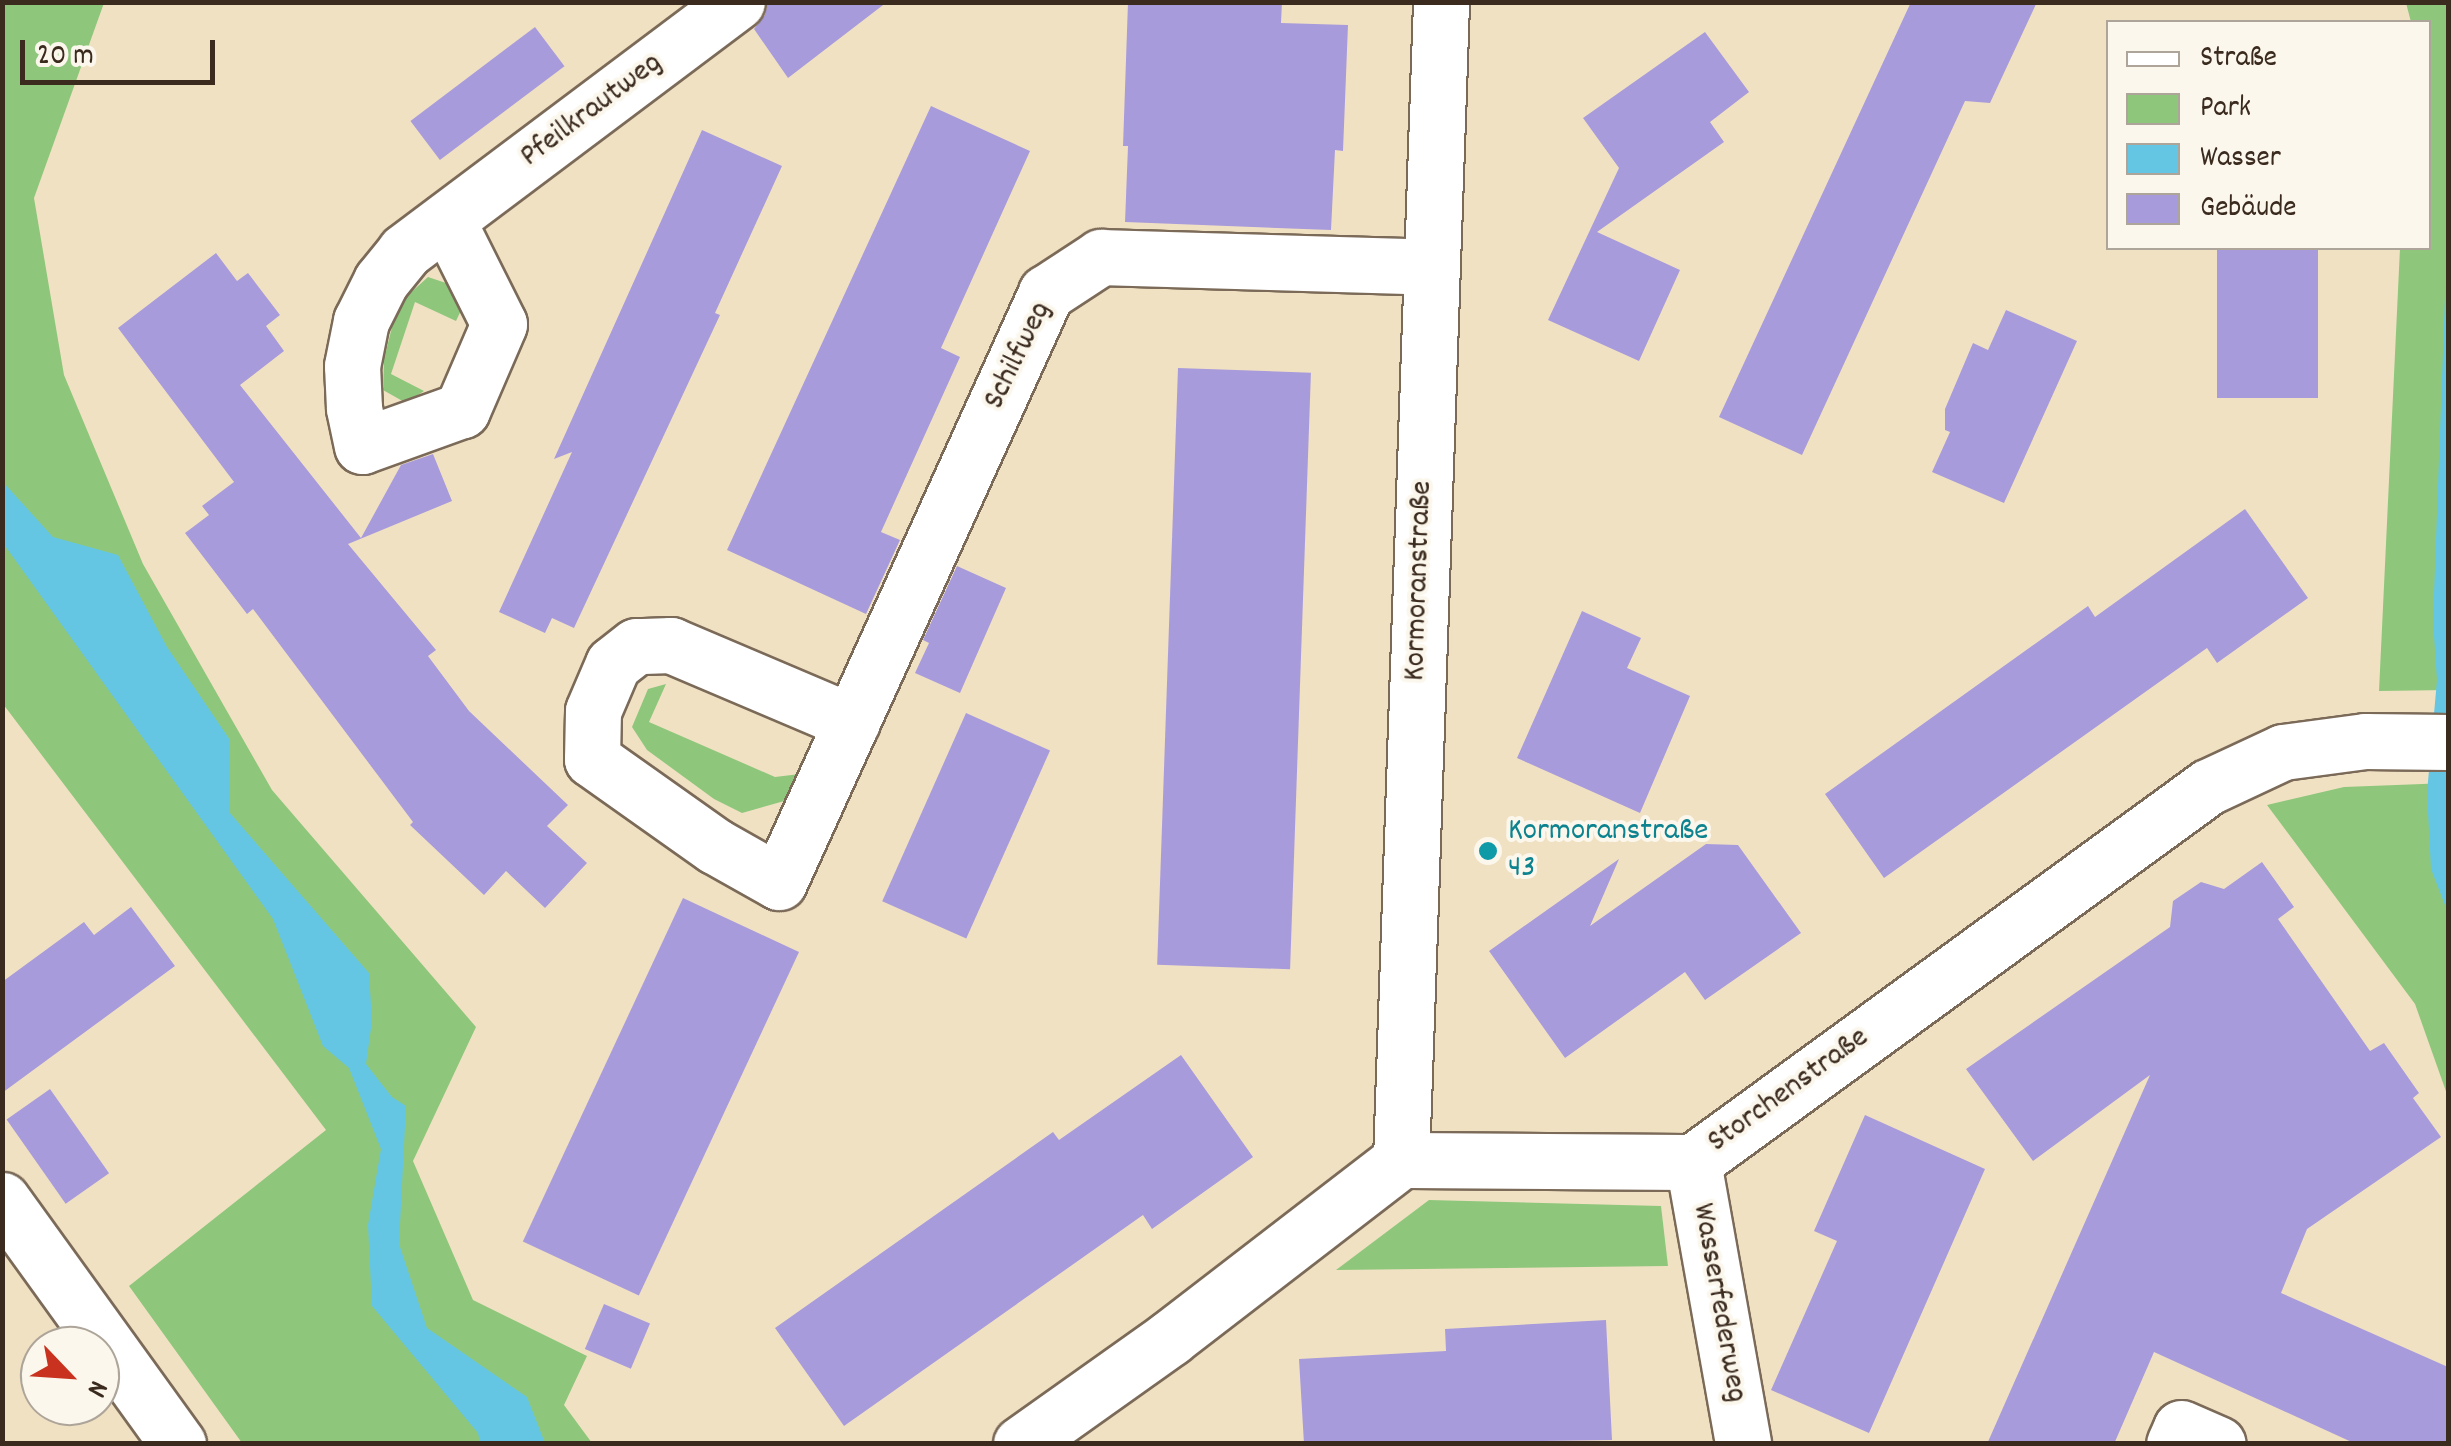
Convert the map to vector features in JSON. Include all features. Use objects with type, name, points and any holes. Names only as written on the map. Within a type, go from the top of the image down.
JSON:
[{"type":"street","name":"Pfeilkrautweg","points":[[447,220],[737,2]]},
{"type":"street","name":"Kormoranstraße","points":[[1401,1160],[1441,2]]},
{"type":"street","name":"Schilfweg","points":[[852,722],[671,645],[636,646],[614,664],[592,711],[592,759],[715,846],[780,882],[1046,293],[1101,258],[1430,267]]},
{"type":"street","name":"Storchenstraße","points":[[1401,1160],[1693,1162],[2208,787],[2283,752],[2392,741],[2448,742]]},
{"type":"street","points":[[1021,1444],[1170,1338],[1401,1160]]},
{"type":"street","name":"Wasserfederweg","points":[[1693,1162],[1743,1444]]},
{"type":"street","points":[[2,1200],[178,1444]]},
{"type":"street","points":[[2174,1444],[2180,1428],[2218,1444]]},
{"type":"green space","points":[[3,3],[104,3],[34,198],[64,375],[143,564],[272,790],[476,1027],[413,1161],[473,1300],[587,1356],[564,1405],[592,1443],[242,1443],[129,1286],[326,1130],[3,704]]},
{"type":"green space","points":[[2406,3],[2448,3],[2448,690],[2379,691],[2400,250],[2431,250],[2431,20],[2410,20]]},
{"type":"green space","points":[[428,277],[458,287],[466,300],[456,321],[415,302],[391,374],[424,391],[406,403],[383,390],[384,359],[393,323],[407,296]]},
{"type":"green space","points":[[666,684],[649,722],[775,777],[808,773],[795,798],[742,813],[714,799],[647,750],[632,727],[648,689]]},
{"type":"green space","points":[[2448,783],[2448,1097],[2415,1004],[2267,805],[2344,787]]},
{"type":"green space","points":[[1429,1200],[1661,1206],[1668,1266],[1336,1270]]},
{"type":"water","points":[[2448,216],[2448,913],[2431,869],[2427,793],[2437,680],[2433,621]]},
{"type":"water","points":[[3,482],[53,537],[118,555],[167,647],[230,740],[230,813],[369,973],[372,1021],[366,1064],[392,1097],[406,1106],[399,1244],[427,1328],[527,1397],[545,1443],[480,1443],[478,1433],[372,1306],[368,1225],[381,1149],[349,1068],[323,1046],[273,919],[3,543]]},
{"type":"building","points":[[768,2],[887,2],[788,78],[754,29],[765,15]]},
{"type":"building","points":[[1128,2],[1282,2],[1281,23],[1348,25],[1343,151],[1335,150],[1331,230],[1125,222],[1128,146],[1123,146]]},
{"type":"building","points":[[1911,2],[2037,2],[1990,103],[1965,101],[1802,455],[1719,417]]},
{"type":"building","points":[[535,27],[564,66],[440,160],[410,121]]},
{"type":"building","points":[[1705,32],[1749,92],[1710,122],[1724,142],[1597,232],[1680,270],[1639,361],[1548,320],[1619,168],[1583,118]]},
{"type":"building","points":[[931,106],[1030,151],[941,348],[960,357],[881,532],[900,540],[866,614],[727,550]]},
{"type":"building","points":[[702,130],[782,166],[715,313],[720,315],[574,628],[552,618],[545,633],[499,612],[572,452],[554,459]]},
{"type":"building","points":[[2217,250],[2318,250],[2318,398],[2217,398]]},
{"type":"building","points":[[216,253],[237,281],[248,273],[280,315],[266,326],[284,351],[240,385],[361,538],[401,465],[433,454],[452,501],[348,544],[436,650],[428,656],[469,711],[568,805],[547,826],[587,863],[545,908],[506,871],[484,895],[410,825],[413,822],[253,609],[247,614],[185,533],[209,515],[202,506],[234,482],[118,328]]},
{"type":"building","points":[[2006,310],[2077,341],[2004,503],[1932,472],[1950,432],[1945,430],[1945,409],[1973,343],[1988,350]]},
{"type":"building","points":[[1178,368],[1311,373],[1290,969],[1157,965]]},
{"type":"building","points":[[2245,509],[2308,598],[2217,663],[2207,648],[1884,878],[1825,794],[2088,606],[2095,617]]},
{"type":"building","points":[[957,566],[1006,588],[960,693],[915,673],[929,643],[923,640]]},
{"type":"building","points":[[1582,611],[1641,638],[1627,668],[1690,696],[1640,813],[1517,758]]},
{"type":"building","points":[[966,713],[1050,750],[966,939],[882,901]]},
{"type":"building","points":[[1706,844],[1738,845],[1801,933],[1705,1000],[1685,972],[1565,1058],[1489,951],[1619,859],[1590,926]]},
{"type":"building","points":[[2262,862],[2294,907],[2278,919],[2370,1051],[2384,1043],[2419,1093],[2413,1098],[2441,1137],[2307,1229],[2281,1293],[2448,1367],[2448,1444],[2356,1444],[2154,1352],[2114,1444],[1987,1444],[2150,1075],[2033,1161],[1966,1069],[2170,927],[2173,901],[2201,882],[2224,889]]},
{"type":"building","points":[[683,898],[799,952],[639,1296],[523,1241]]},
{"type":"building","points":[[131,907],[175,966],[2,1093],[2,982],[84,922],[94,935]]},
{"type":"building","points":[[1181,1055],[1253,1157],[1152,1229],[1143,1215],[844,1426],[775,1328],[1053,1132],[1059,1140]]},
{"type":"building","points":[[50,1089],[109,1173],[66,1204],[7,1119]]},
{"type":"building","points":[[1865,1115],[1985,1169],[1869,1433],[1771,1390],[1837,1241],[1814,1231]]},
{"type":"building","points":[[604,1304],[650,1324],[631,1369],[585,1349]]},
{"type":"building","points":[[1606,1320],[1612,1440],[1304,1444],[1299,1359],[1446,1351],[1445,1329]]},
{"type":"place","name":"Kormoranstraße 43","points":[[1488,851]]}]
